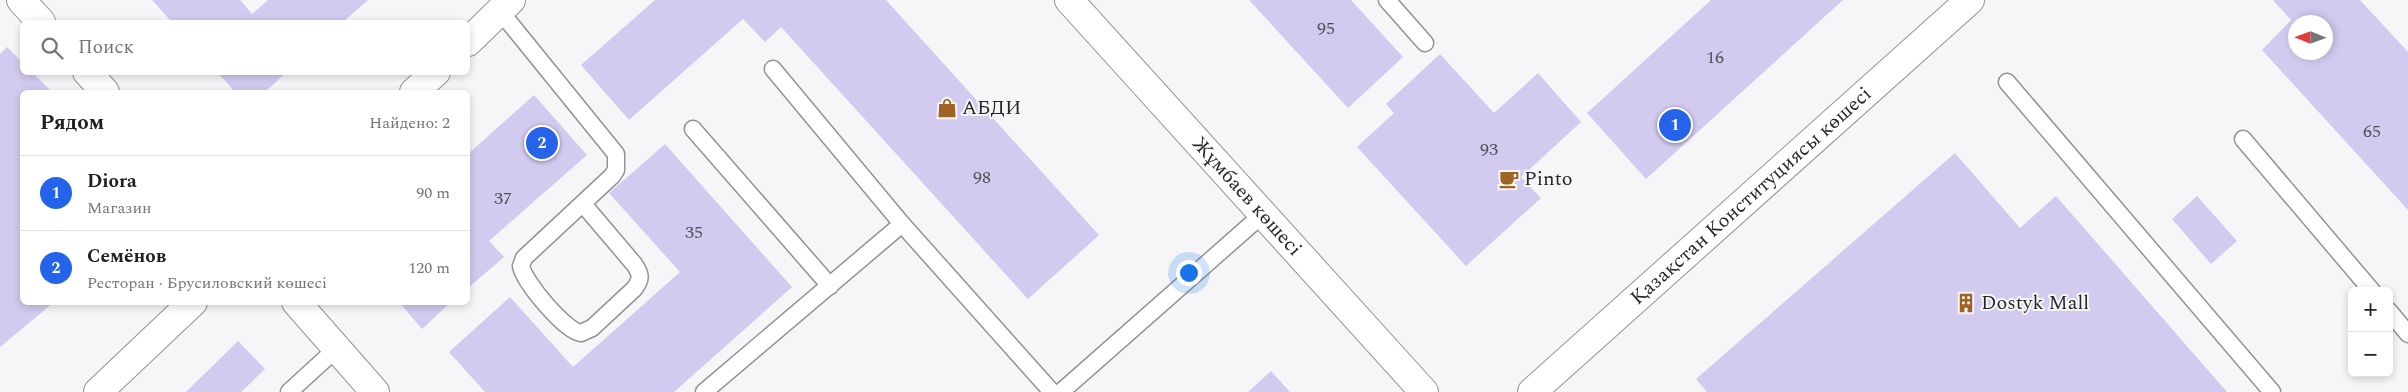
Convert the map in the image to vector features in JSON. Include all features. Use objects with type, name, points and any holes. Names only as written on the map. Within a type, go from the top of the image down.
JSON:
[{"type":"street","points":[[21,0],[39,20]]},
{"type":"street","name":"Жұмбаев көшесі","points":[[1069,0],[1424,392]]},
{"type":"street","name":"Қазақстан Конституциясы көшесі","points":[[1532,392],[1970,0]]},
{"type":"street","points":[[470,40],[506,6]]},
{"type":"street","points":[[90,75],[103,90]]},
{"type":"street","points":[[416,90],[433,75]]},
{"type":"street","points":[[98,392],[190,305]]},
{"type":"street","points":[[299,305],[375,392]]},
{"type":"lane","points":[[1387,0],[1425,43]]},
{"type":"lane","points":[[506,6],[616,154],[616,170],[583,204],[524,258],[520,266],[527,282],[568,328],[581,333],[592,328],[640,282],[640,276],[634,264],[583,204]]},
{"type":"lane","points":[[773,69],[902,224],[1052,392]]},
{"type":"lane","points":[[2007,82],[2272,392]]},
{"type":"lane","points":[[693,129],[830,286]]},
{"type":"lane","points":[[2243,139],[2369,287]]},
{"type":"lane","points":[[1060,392],[1263,214]]},
{"type":"lane","points":[[704,392],[902,224]]},
{"type":"lane","points":[[2393,317],[2408,334]]},
{"type":"lane","points":[[289,392],[336,348]]},
{"type":"building","points":[[152,0],[240,0],[252,14],[268,0],[368,0],[345,20],[170,20]]},
{"type":"building","points":[[655,0],[886,0],[1099,235],[1028,299],[781,27],[765,42],[743,19],[629,120],[581,65]]},
{"type":"building","points":[[1249,0],[1351,0],[1403,57],[1348,108]]},
{"type":"building","points":[[1711,0],[1843,0],[1646,179],[1587,113]]},
{"type":"building","points":[[2273,0],[2360,0],[2408,52],[2408,210],[2262,50],[2288,23],[2288,60],[2333,60],[2333,15],[2288,15],[2288,17]]},
{"type":"building","points":[[7,47],[20,60],[20,75],[35,75],[50,90],[20,90],[20,305],[50,305],[0,347],[0,54]]},
{"type":"building","points":[[1440,54],[1494,113],[1538,73],[1581,122],[1521,177],[1541,198],[1466,266],[1357,147],[1394,113],[1386,104]]},
{"type":"building","points":[[220,75],[284,75],[267,90],[233,90]]},
{"type":"building","points":[[534,95],[587,155],[489,241],[504,257],[470,286],[470,152]]},
{"type":"building","points":[[665,144],[792,287],[674,392],[485,392],[449,352],[510,297],[573,367],[680,272],[609,193]]},
{"type":"building","name":"Dostyk Mall","points":[[1955,153],[2020,228],[2056,196],[2227,392],[1707,392],[1696,379]]},
{"type":"building","points":[[2197,196],[2237,241],[2211,264],[2172,219]]},
{"type":"building","points":[[402,305],[448,305],[422,329]]},
{"type":"building","points":[[238,341],[265,369],[241,392],[186,392]]},
{"type":"building","points":[[1271,371],[1290,392],[1248,392]]},
{"type":"place","name":"АБДИ","points":[[947,108]]},
{"type":"place","name":"Diora","points":[[1675,125]]},
{"type":"place","name":"Семёнов","points":[[542,143]]},
{"type":"place","name":"Pinto","points":[[1509,179]]},
{"type":"place","name":"Dostyk Mall","points":[[1966,303]]}]
